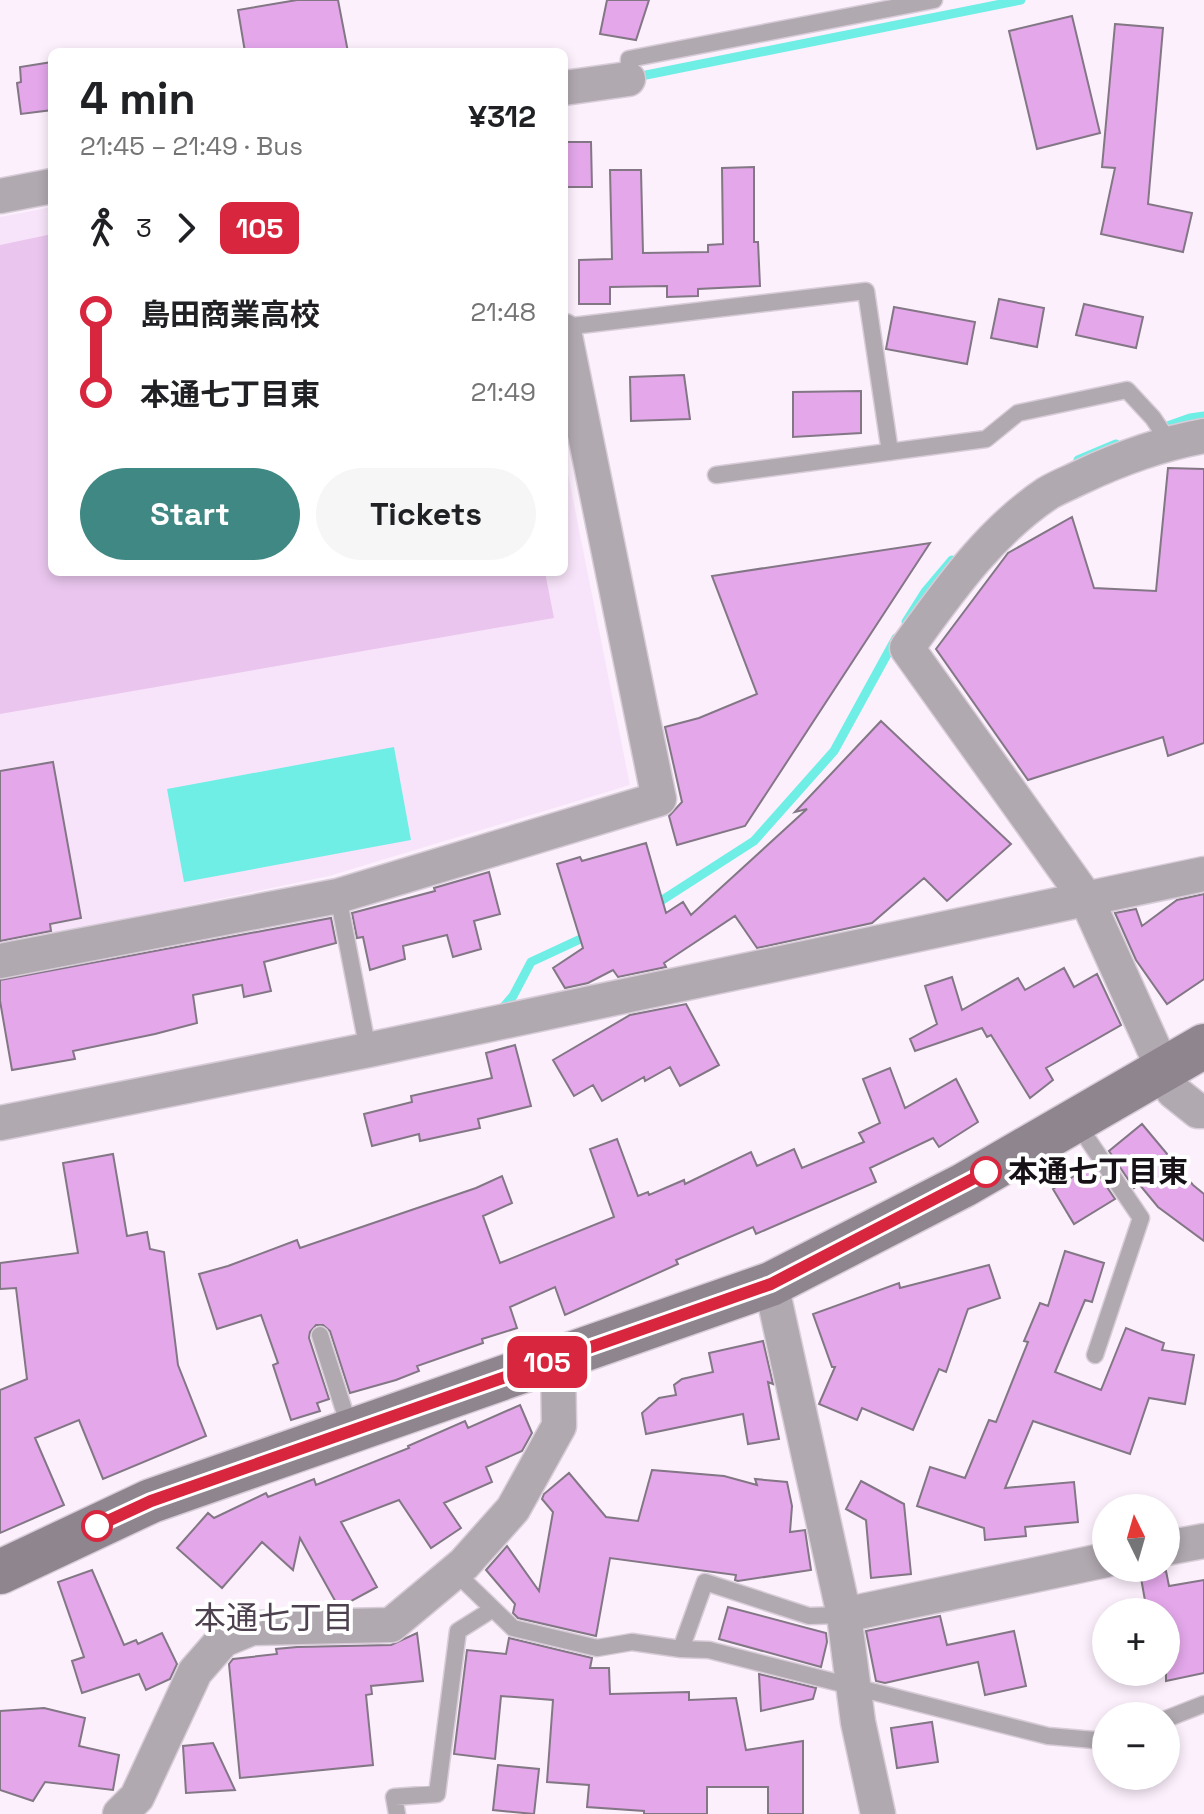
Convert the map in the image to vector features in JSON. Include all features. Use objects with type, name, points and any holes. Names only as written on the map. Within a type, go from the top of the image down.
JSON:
[{"type":"street","points":[[568,87],[628,79]]},
{"type":"street","points":[[0,196],[48,187]]},
{"type":"street","points":[[0,961],[338,896],[659,799],[568,349]]},
{"type":"street","points":[[1204,436],[1169,442],[1117,460],[1049,493],[1001,532],[950,589],[907,648],[1087,900],[1173,1091],[1198,1111],[1204,1111]]},
{"type":"street","points":[[0,1123],[368,1050],[1204,874]]},
{"type":"street","points":[[0,1572],[151,1501],[771,1284],[964,1185],[1204,1046]]},
{"type":"street","points":[[771,1284],[844,1615],[858,1722],[878,1814]]},
{"type":"street","points":[[120,1814],[137,1797],[195,1672],[223,1640],[252,1628],[391,1625],[455,1572],[513,1509],[559,1426],[558,1358]]},
{"type":"street","points":[[1180,1545],[1204,1541]]},
{"type":"street","points":[[844,1615],[1092,1563]]},
{"type":"lane","points":[[628,79],[629,59],[934,0]]},
{"type":"lane","points":[[568,328],[866,291],[890,452]]},
{"type":"lane","points":[[716,475],[986,439],[1018,413],[1127,390],[1153,418],[1169,442]]},
{"type":"lane","points":[[338,896],[368,1050]]},
{"type":"lane","points":[[1075,1120],[1141,1218],[1095,1355]]},
{"type":"lane","points":[[320,1335],[350,1431]]},
{"type":"lane","points":[[455,1572],[513,1628],[597,1648],[632,1642],[709,1650],[1048,1736],[1092,1740]]},
{"type":"lane","points":[[681,1649],[705,1582],[809,1616],[844,1615]]},
{"type":"lane","points":[[397,1814],[394,1797],[437,1794],[458,1631],[493,1609]]},
{"type":"lane","points":[[1180,1713],[1204,1704]]},
{"type":"shaded area","points":[[48,208],[48,576],[568,576],[568,474],[630,785],[329,876],[0,945],[0,217]]},
{"type":"shaded area","points":[[48,235],[48,576],[546,576],[554,618],[0,714],[0,245]]},
{"type":"shaded area","points":[[394,747],[411,840],[184,882],[167,789]]},
{"type":"building","points":[[297,0],[338,0],[347,48],[244,48],[238,10]]},
{"type":"building","points":[[607,0],[649,0],[636,40],[600,34]]},
{"type":"building","points":[[1072,16],[1100,133],[1037,149],[1009,31]]},
{"type":"building","points":[[1115,24],[1163,28],[1148,204],[1192,213],[1183,252],[1101,234],[1115,168],[1102,167]]},
{"type":"building","points":[[48,63],[48,111],[21,114],[17,83],[21,82],[20,67]]},
{"type":"building","points":[[568,142],[591,142],[592,187],[568,187]]},
{"type":"building","points":[[754,167],[754,242],[758,242],[760,286],[698,289],[698,296],[667,297],[667,286],[610,287],[610,304],[579,304],[579,260],[612,259],[610,170],[641,170],[643,253],[708,252],[708,245],[723,244],[722,168]]},
{"type":"building","points":[[999,299],[1044,308],[1037,347],[991,338]]},
{"type":"building","points":[[1084,304],[1143,317],[1136,348],[1076,335]]},
{"type":"building","points":[[894,307],[975,322],[967,364],[886,349]]},
{"type":"building","points":[[684,375],[690,419],[631,421],[630,377]]},
{"type":"building","points":[[861,391],[861,433],[793,437],[793,392]]},
{"type":"building","points":[[1168,468],[1204,469],[1204,743],[1168,756],[1163,737],[1028,780],[936,649],[1008,553],[1072,517],[1094,588],[1156,591]]},
{"type":"building","points":[[930,543],[745,826],[677,845],[669,816],[682,802],[665,727],[699,718],[757,694],[712,576]]},
{"type":"building","points":[[881,721],[1011,844],[947,901],[924,878],[872,923],[757,948],[735,916],[664,963],[666,967],[618,977],[613,970],[588,983],[565,988],[553,968],[583,948],[557,864],[580,857],[582,861],[646,843],[666,913],[683,902],[691,915],[807,809],[795,812]]},
{"type":"building","points":[[53,762],[81,918],[50,924],[51,931],[0,941],[0,771]]},
{"type":"building","points":[[489,872],[500,914],[474,921],[481,949],[453,957],[447,935],[403,946],[405,959],[370,970],[363,937],[357,938],[352,913],[435,891],[434,888]]},
{"type":"building","points":[[1204,894],[1204,979],[1167,1004],[1136,960],[1115,913],[1136,909],[1142,926],[1177,900]]},
{"type":"building","points":[[331,918],[336,943],[264,962],[271,991],[244,997],[242,985],[193,995],[197,1023],[73,1051],[75,1059],[12,1070],[0,1001],[0,980]]},
{"type":"building","points":[[1064,968],[1074,987],[1097,974],[1121,1025],[1046,1068],[1053,1080],[1030,1098],[991,1035],[987,1037],[982,1028],[915,1051],[910,1039],[937,1024],[925,986],[952,977],[962,1010],[1018,978],[1025,990]]},
{"type":"building","points":[[686,1004],[719,1065],[680,1086],[670,1067],[645,1081],[644,1077],[602,1101],[593,1085],[574,1096],[553,1060],[630,1015]]},
{"type":"building","points":[[515,1045],[531,1106],[478,1119],[480,1128],[420,1141],[419,1134],[372,1146],[364,1114],[412,1102],[411,1096],[492,1078],[486,1053]]},
{"type":"building","points":[[890,1068],[905,1108],[956,1079],[978,1122],[939,1147],[933,1138],[870,1168],[876,1182],[756,1234],[753,1227],[676,1260],[678,1264],[565,1315],[555,1287],[510,1307],[517,1328],[417,1366],[419,1371],[396,1380],[350,1393],[330,1331],[323,1325],[316,1325],[309,1338],[329,1399],[317,1403],[320,1411],[291,1420],[273,1365],[278,1363],[261,1315],[217,1329],[199,1274],[297,1240],[300,1248],[476,1188],[502,1176],[512,1203],[483,1216],[500,1263],[614,1217],[590,1149],[617,1139],[638,1196],[648,1192],[649,1195],[684,1180],[685,1184],[751,1152],[757,1166],[794,1149],[802,1168],[864,1142],[859,1133],[880,1123],[863,1079]]},
{"type":"building","points":[[1142,1124],[1204,1194],[1204,1241],[1158,1207],[1139,1184],[1134,1188],[1109,1151]]},
{"type":"building","points":[[113,1154],[127,1236],[147,1232],[150,1249],[164,1252],[178,1365],[206,1436],[103,1479],[79,1420],[35,1438],[64,1505],[0,1533],[0,1390],[27,1379],[16,1288],[0,1289],[0,1263],[78,1253],[63,1163]]},
{"type":"building","points":[[1092,1165],[1115,1199],[1074,1224],[1053,1189]]},
{"type":"building","points":[[1065,1251],[1104,1263],[1092,1302],[1085,1300],[1055,1372],[1101,1390],[1126,1328],[1164,1343],[1162,1350],[1194,1355],[1185,1404],[1149,1398],[1130,1454],[1033,1421],[1005,1488],[1074,1482],[1078,1522],[1025,1527],[1026,1536],[985,1540],[984,1528],[917,1506],[930,1467],[965,1478],[989,1420],[996,1422],[1040,1303],[1048,1306]]},
{"type":"building","points":[[989,1265],[1000,1298],[968,1309],[946,1372],[939,1369],[913,1430],[862,1408],[857,1420],[819,1404],[835,1367],[832,1367],[813,1314],[899,1283],[900,1288]]},
{"type":"building","points":[[763,1341],[773,1384],[768,1382],[779,1439],[748,1444],[743,1414],[646,1434],[642,1413],[659,1398],[676,1395],[674,1385],[682,1379],[713,1372],[709,1353]]},
{"type":"building","points":[[520,1405],[532,1433],[522,1451],[486,1467],[492,1482],[444,1503],[461,1528],[431,1548],[399,1500],[341,1522],[377,1587],[342,1606],[338,1606],[300,1538],[293,1570],[262,1542],[222,1588],[177,1548],[208,1513],[214,1518],[266,1493],[268,1497],[314,1479],[316,1485],[409,1448],[465,1421],[468,1428]]},
{"type":"building","points":[[652,1470],[724,1476],[757,1485],[755,1479],[787,1482],[792,1506],[790,1532],[805,1530],[811,1570],[738,1581],[735,1580],[736,1575],[610,1558],[596,1636],[518,1618],[513,1613],[515,1604],[486,1570],[507,1546],[539,1591],[553,1512],[542,1499],[544,1494],[569,1473],[606,1517],[638,1521]]},
{"type":"building","points":[[861,1481],[904,1504],[911,1574],[871,1578],[866,1520],[846,1509]]},
{"type":"building","points":[[92,1570],[124,1645],[136,1640],[138,1644],[162,1633],[177,1664],[170,1679],[146,1690],[139,1674],[82,1693],[72,1661],[84,1657],[58,1582]]},
{"type":"building","points":[[1204,1580],[1204,1673],[1180,1678],[1180,1598],[1145,1598],[1142,1582],[1168,1582],[1169,1586]]},
{"type":"building","points":[[728,1607],[826,1633],[821,1667],[719,1639]]},
{"type":"building","points":[[940,1616],[947,1645],[1014,1631],[1026,1686],[985,1695],[978,1662],[885,1683],[876,1681],[866,1631]]},
{"type":"building","points":[[417,1633],[423,1681],[371,1686],[372,1694],[366,1695],[373,1765],[240,1778],[229,1664],[233,1659],[277,1654],[276,1649],[297,1647],[391,1645]]},
{"type":"building","points":[[509,1638],[592,1658],[590,1668],[609,1668],[610,1694],[689,1692],[689,1700],[736,1698],[746,1750],[803,1741],[803,1814],[768,1814],[768,1787],[707,1787],[707,1814],[644,1814],[644,1811],[587,1807],[589,1785],[547,1782],[553,1700],[501,1696],[495,1759],[454,1754],[467,1650],[506,1654]]},
{"type":"building","points":[[759,1674],[816,1688],[813,1699],[761,1711]]},
{"type":"building","points":[[44,1708],[85,1718],[79,1746],[119,1755],[113,1790],[45,1782],[33,1801],[0,1790],[0,1711]]},
{"type":"building","points":[[932,1722],[938,1762],[897,1768],[891,1728]]},
{"type":"building","points":[[213,1743],[235,1790],[186,1793],[183,1746]]},
{"type":"building","points":[[498,1765],[539,1769],[534,1814],[493,1810]]},
{"type":"waterway","points":[[641,76],[1021,0]]},
{"type":"waterway","points":[[1156,430],[1204,416]]},
{"type":"waterway","points":[[1078,460],[1116,444]]},
{"type":"waterway","points":[[906,622],[925,592],[952,560]]},
{"type":"waterway","points":[[653,906],[754,841],[834,751],[896,638]]},
{"type":"waterway","points":[[501,1010],[513,996],[531,962],[589,935]]},
{"type":"bus line","name":"105","points":[[97,1526],[151,1501],[771,1284],[986,1172]]},
{"type":"place","name":"本通七丁目東","points":[[986,1172]]},
{"type":"district","name":"本通七丁目","points":[[274,1618]]}]
